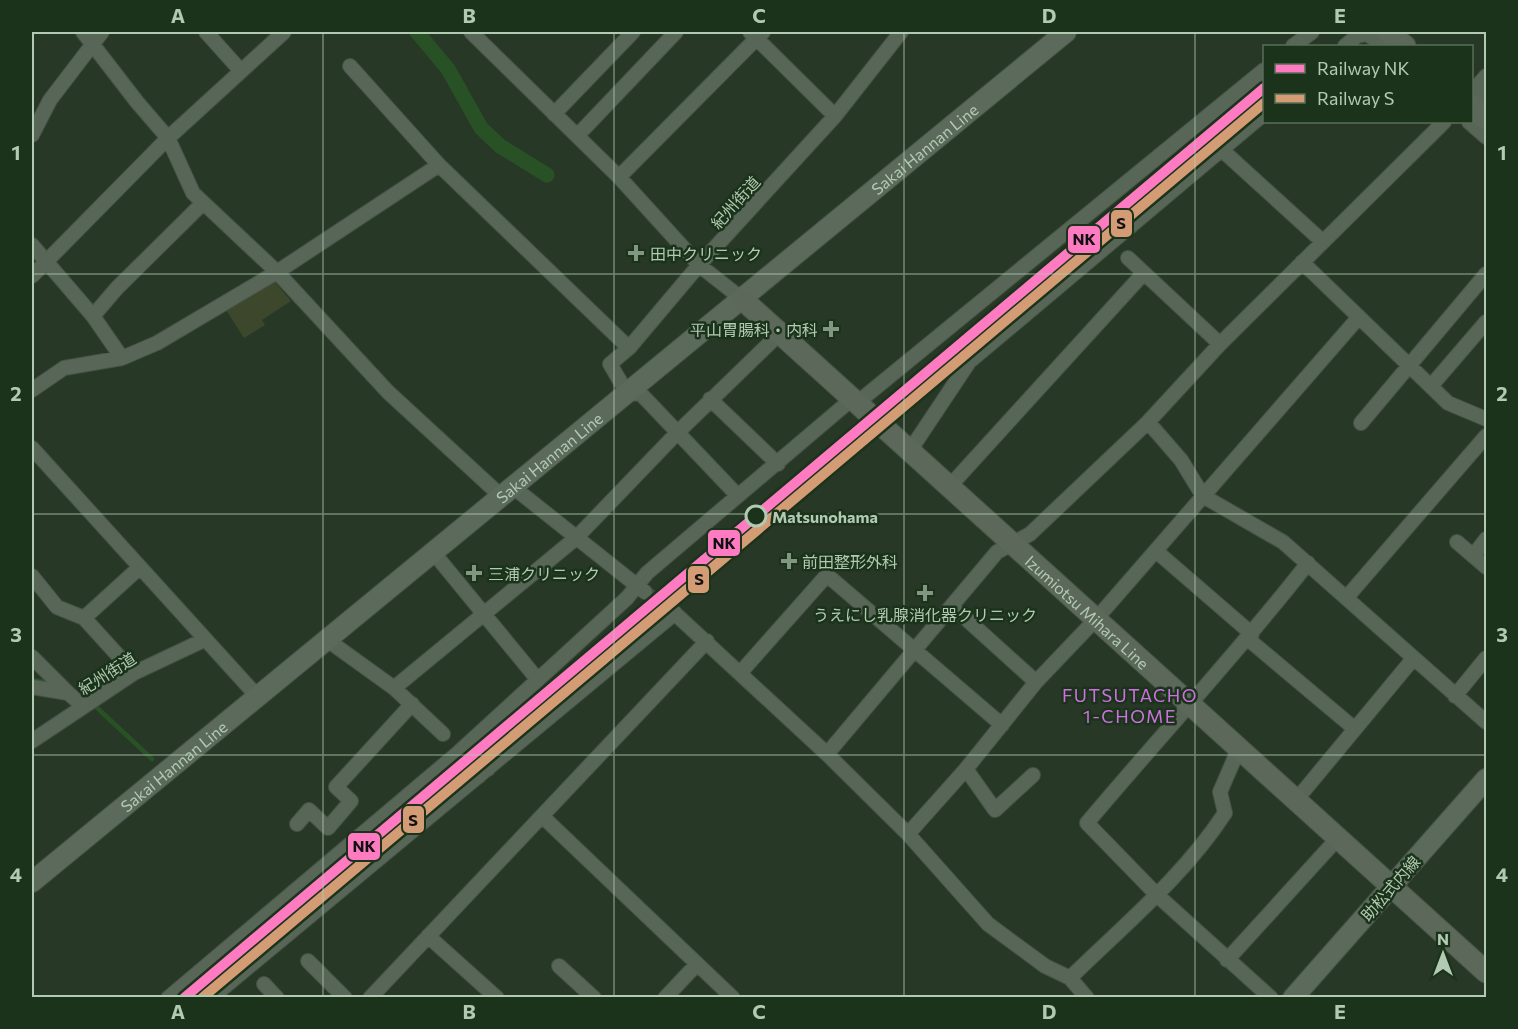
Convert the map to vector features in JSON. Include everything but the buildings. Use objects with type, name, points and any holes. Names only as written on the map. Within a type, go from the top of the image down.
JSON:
[{"type":"main road","name":"Sakai Hannan Line","points":[[32,882],[1066,32]]},
{"type":"main road","points":[[1388,32],[1404,45]]},
{"type":"main road","name":"Izumiotsu Mihara Line","points":[[742,299],[1392,887],[1485,967]]},
{"type":"main road","name":"助松式内線","points":[[1293,998],[1486,778]]},
{"type":"street","points":[[83,32],[136,102],[168,138],[193,193],[277,272],[388,392],[507,491],[576,538],[641,589]]},
{"type":"street","points":[[32,135],[50,100],[102,32]]},
{"type":"street","points":[[206,32],[241,71]]},
{"type":"street","points":[[32,276],[168,138],[284,32]]},
{"type":"street","points":[[471,32],[619,177],[699,265],[742,299]]},
{"type":"street","points":[[554,114],[633,32]]},
{"type":"street","points":[[577,136],[676,32]]},
{"type":"street","points":[[1294,45],[1312,32]]},
{"type":"street","name":"紀州街道","points":[[627,393],[610,364],[629,348],[699,265],[835,116],[897,33]]},
{"type":"street","points":[[619,177],[756,34],[835,116]]},
{"type":"street","points":[[1346,45],[1357,36],[1367,34],[1383,45]]},
{"type":"street","points":[[350,66],[439,165],[629,348]]},
{"type":"street","points":[[168,998],[462,749],[641,589],[647,573],[738,496],[1263,71]]},
{"type":"street","points":[[1486,76],[1476,103],[1486,137]]},
{"type":"street","points":[[909,452],[969,362],[1263,115]]},
{"type":"street","points":[[828,753],[997,552],[1029,534],[1148,422],[1220,344],[1443,123]]},
{"type":"street","points":[[1222,150],[1322,241]]},
{"type":"street","points":[[32,390],[64,368],[122,358],[157,343],[277,272],[439,165]]},
{"type":"street","points":[[93,316],[117,288],[203,203]]},
{"type":"street","points":[[32,245],[93,316],[122,358]]},
{"type":"street","points":[[1128,258],[1220,344]]},
{"type":"street","points":[[1302,262],[1449,403],[1486,419]]},
{"type":"street","points":[[949,486],[1143,274]]},
{"type":"street","points":[[1361,423],[1486,274]]},
{"type":"street","points":[[908,834],[966,769],[1036,682],[1097,618],[1359,317]]},
{"type":"street","points":[[1431,386],[1486,322]]},
{"type":"street","points":[[394,688],[576,538],[710,399],[779,334]]},
{"type":"street","points":[[627,393],[641,394],[738,496]]},
{"type":"street","points":[[710,399],[778,464]]},
{"type":"street","points":[[1148,422],[1181,460],[1203,496],[1260,531],[1284,542],[1486,722]]},
{"type":"street","points":[[1347,597],[1486,436]]},
{"type":"street","points":[[32,448],[257,696]]},
{"type":"street","points":[[1473,556],[1486,539]]},
{"type":"street","points":[[1457,542],[1486,567]]},
{"type":"street","points":[[1156,551],[1355,729]]},
{"type":"street","points":[[433,552],[538,680]]},
{"type":"street","points":[[1271,998],[1157,895],[1087,823],[1189,703],[1250,636],[1308,563]]},
{"type":"street","points":[[84,618],[139,568]]},
{"type":"street","points":[[741,672],[827,574],[917,649],[1002,725]]},
{"type":"street","points":[[32,576],[57,607],[84,618],[134,673]]},
{"type":"street","points":[[952,606],[1036,682]]},
{"type":"street","points":[[211,998],[484,773],[671,610],[828,753],[908,834],[988,924],[1045,966],[1070,978],[1088,998]]},
{"type":"street","points":[[326,639],[394,688],[443,734]]},
{"type":"street","name":"紀州街道","points":[[32,741],[134,673],[204,640]]},
{"type":"street","points":[[377,995],[428,936],[707,641]]},
{"type":"street","points":[[32,657],[83,706]]},
{"type":"street","points":[[1455,696],[1486,658]]},
{"type":"street","points":[[1297,799],[1413,659]]},
{"type":"street","points":[[32,687],[68,693]]},
{"type":"street","points":[[297,824],[309,810],[328,828],[351,801],[336,788],[412,704]]},
{"type":"street","points":[[1070,978],[1157,895],[1202,847],[1225,813],[1220,792],[1239,748]]},
{"type":"street","points":[[462,749],[484,773]]},
{"type":"street","points":[[966,769],[995,810],[1033,775]]},
{"type":"street","points":[[542,816],[733,998]]},
{"type":"street","points":[[1227,960],[1338,838]]},
{"type":"street","points":[[428,936],[497,998]]},
{"type":"street","points":[[308,961],[345,998]]},
{"type":"street","points":[[665,998],[697,964]]},
{"type":"street","points":[[559,966],[594,998]]},
{"type":"street","points":[[264,984],[277,998]]},
{"type":"green space","points":[[274,281],[291,301],[262,320],[265,325],[244,338],[226,310]]},
{"type":"waterway","points":[[417,32],[448,69],[481,128],[500,146],[547,175]]},
{"type":"waterway","points":[[32,680],[53,683]]},
{"type":"waterway","points":[[94,705],[152,759]]},
{"type":"tunnel","points":[[645,592],[667,607]]},
{"type":"rail line","name":"NK","points":[[184,998],[1263,89]]},
{"type":"rail line","name":"S","points":[[202,998],[1263,104]]},
{"type":"place","name":"田中クリニック","points":[[636,253]]},
{"type":"place","name":"平山胃腸科・内科","points":[[831,329]]},
{"type":"place","name":"Matsunohama","points":[[756,516]]},
{"type":"place","name":"前田整形外科","points":[[789,561]]},
{"type":"place","name":"三浦クリニック","points":[[474,573]]},
{"type":"place","name":"うえにし乳腺消化器クリニック","points":[[925,593]]},
{"type":"district","name":"FUTSUTACHO 1-CHOME","points":[[1130,705]]}]
